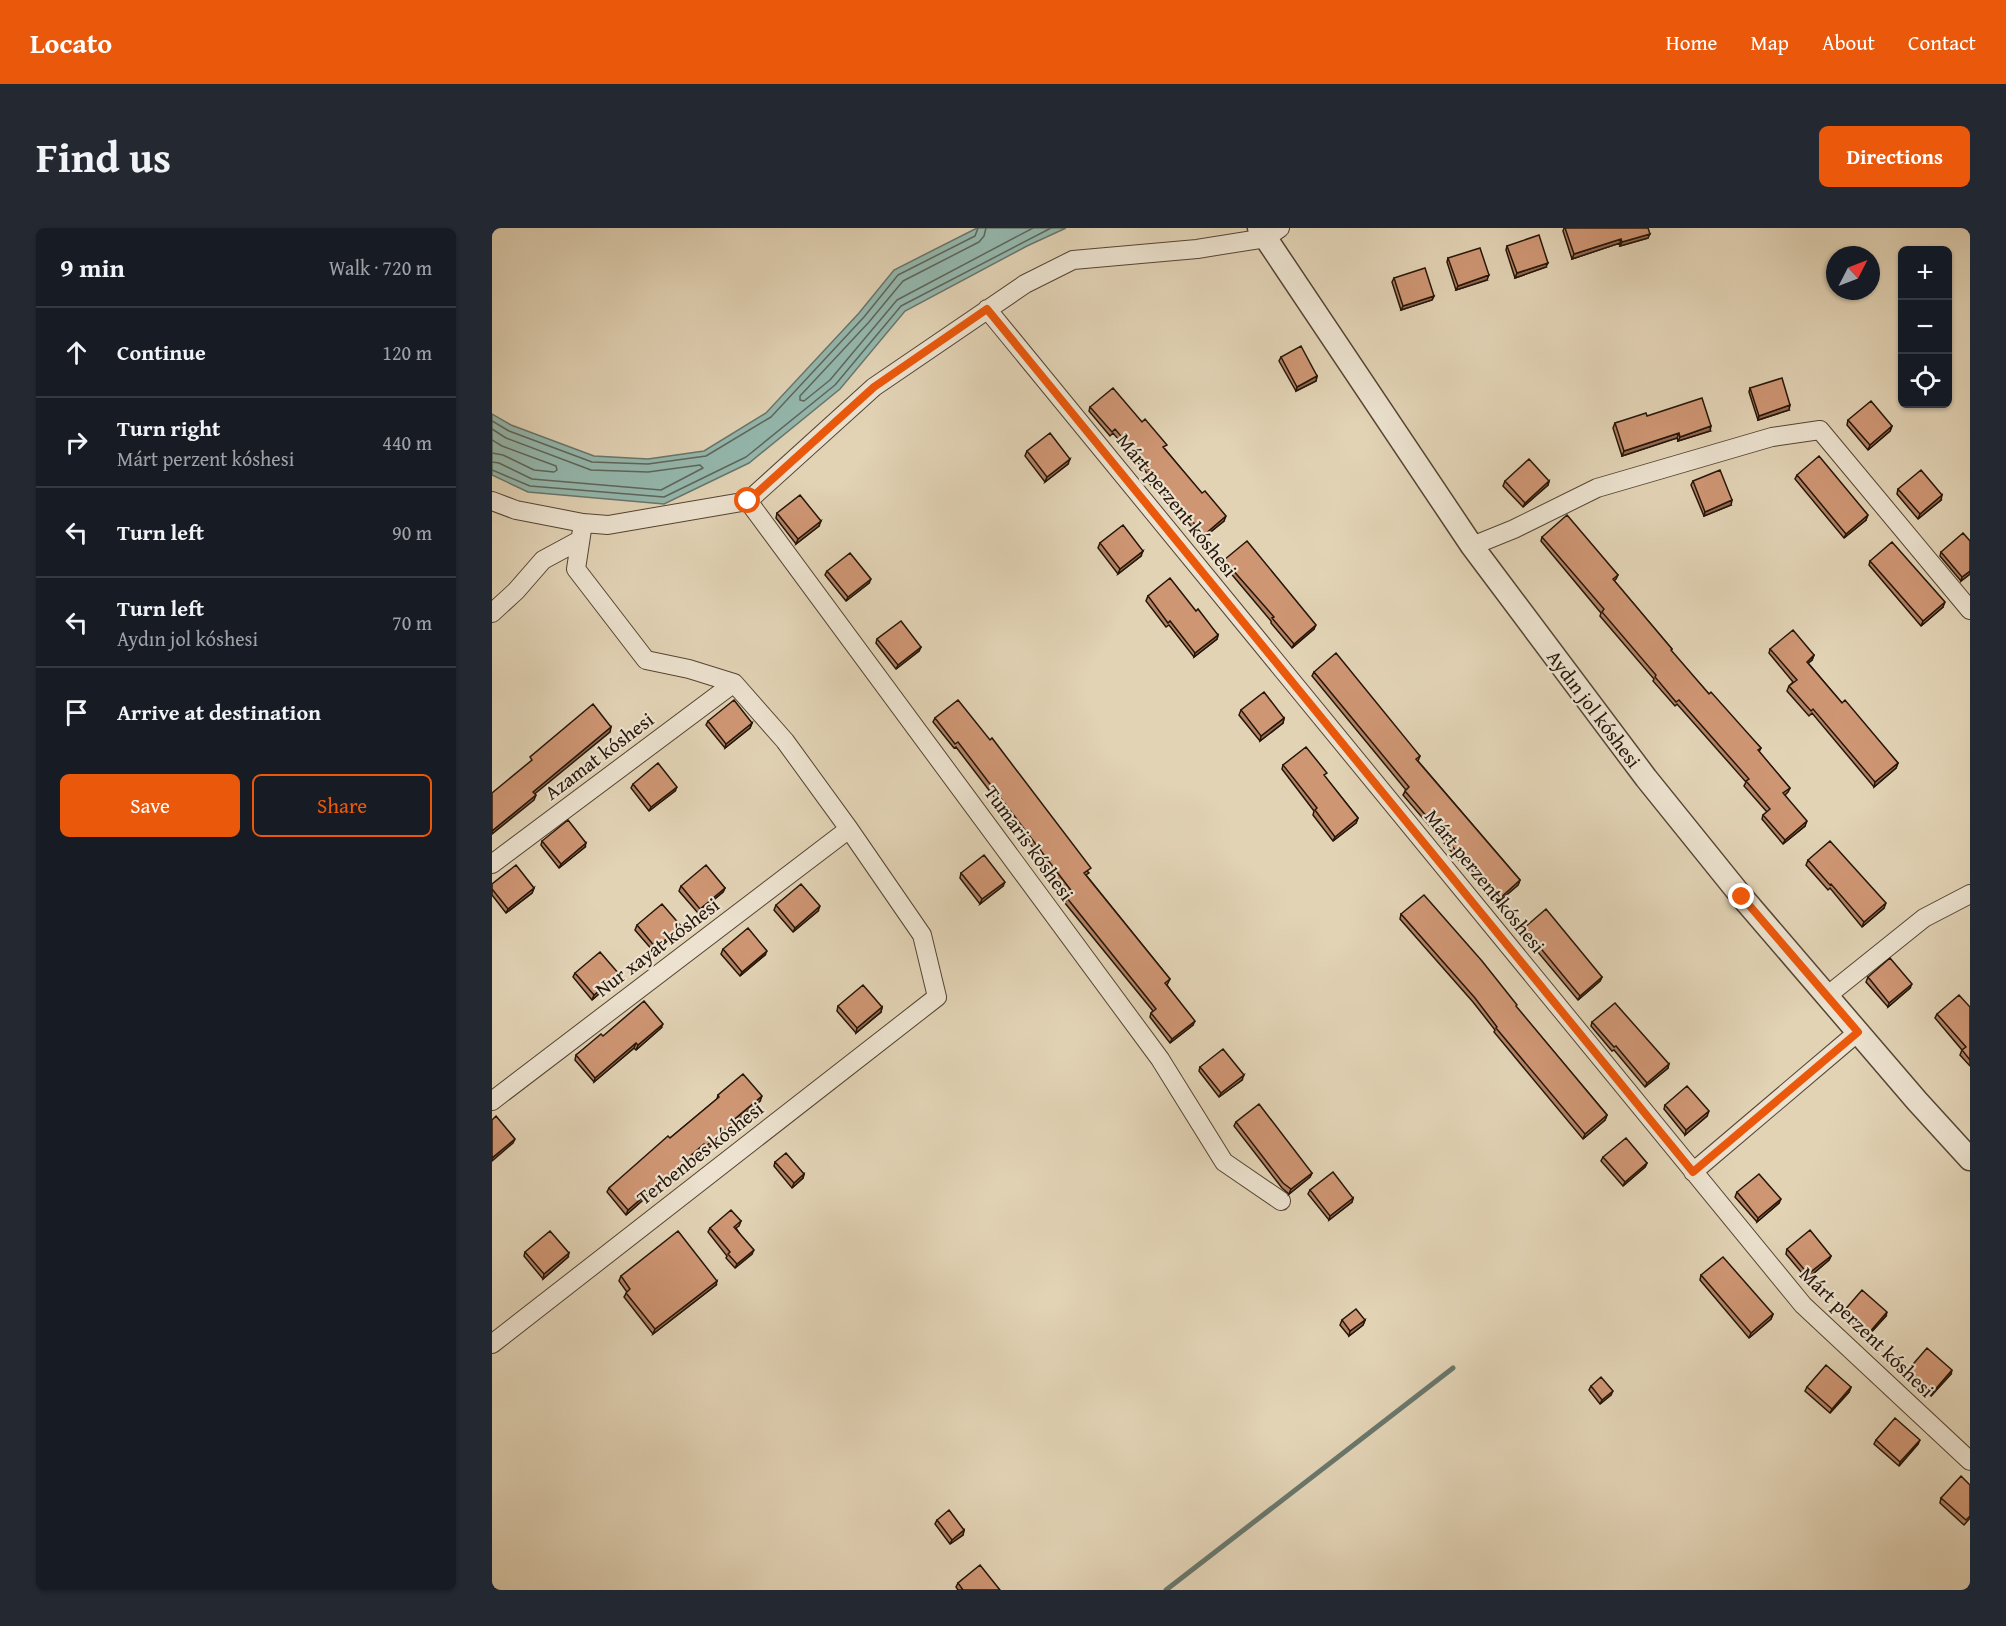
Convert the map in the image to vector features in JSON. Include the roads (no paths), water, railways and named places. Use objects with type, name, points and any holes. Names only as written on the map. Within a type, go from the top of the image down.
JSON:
[{"type":"street","points":[[492,612],[516,591],[543,560],[581,531],[748,501],[874,387],[1025,284],[1073,260],[1197,249],[1268,231]]},
{"type":"street","name":"Aydın jol kóshesi","points":[[1268,231],[1472,546],[1646,778],[1742,897],[1917,1101],[1970,1159]]},
{"type":"street","name":"Márt perzent kóshesi","points":[[987,309],[1803,1305],[1970,1461]]},
{"type":"street","points":[[1472,546],[1514,529],[1598,488],[1772,437],[1821,430],[1970,610]]},
{"type":"street","points":[[492,501],[581,531]]},
{"type":"street","name":"Tumaris kóshesi","points":[[748,501],[1160,1059],[1224,1162],[1281,1201]]},
{"type":"street","points":[[581,531],[576,569],[646,660],[689,669],[734,683],[784,741],[849,829]]},
{"type":"street","name":"Azamat kóshesi","points":[[492,864],[734,683]]},
{"type":"street","name":"Terbenbes kóshesi","points":[[492,1344],[936,997],[922,935],[849,829]]},
{"type":"street","name":"Nur xayat kóshesi","points":[[492,1101],[849,829]]},
{"type":"street","points":[[1828,995],[1924,918],[1970,894]]},
{"type":"street","points":[[1693,1172],[1858,1032]]},
{"type":"water","points":[[977,228],[1066,228],[1027,246],[905,311],[840,389],[749,463],[664,504],[528,492],[492,475],[492,414],[511,425],[594,456],[648,459],[704,451],[766,413],[859,313],[894,270]]},
{"type":"waterway","points":[[1166,1590],[1453,1368]]}]
